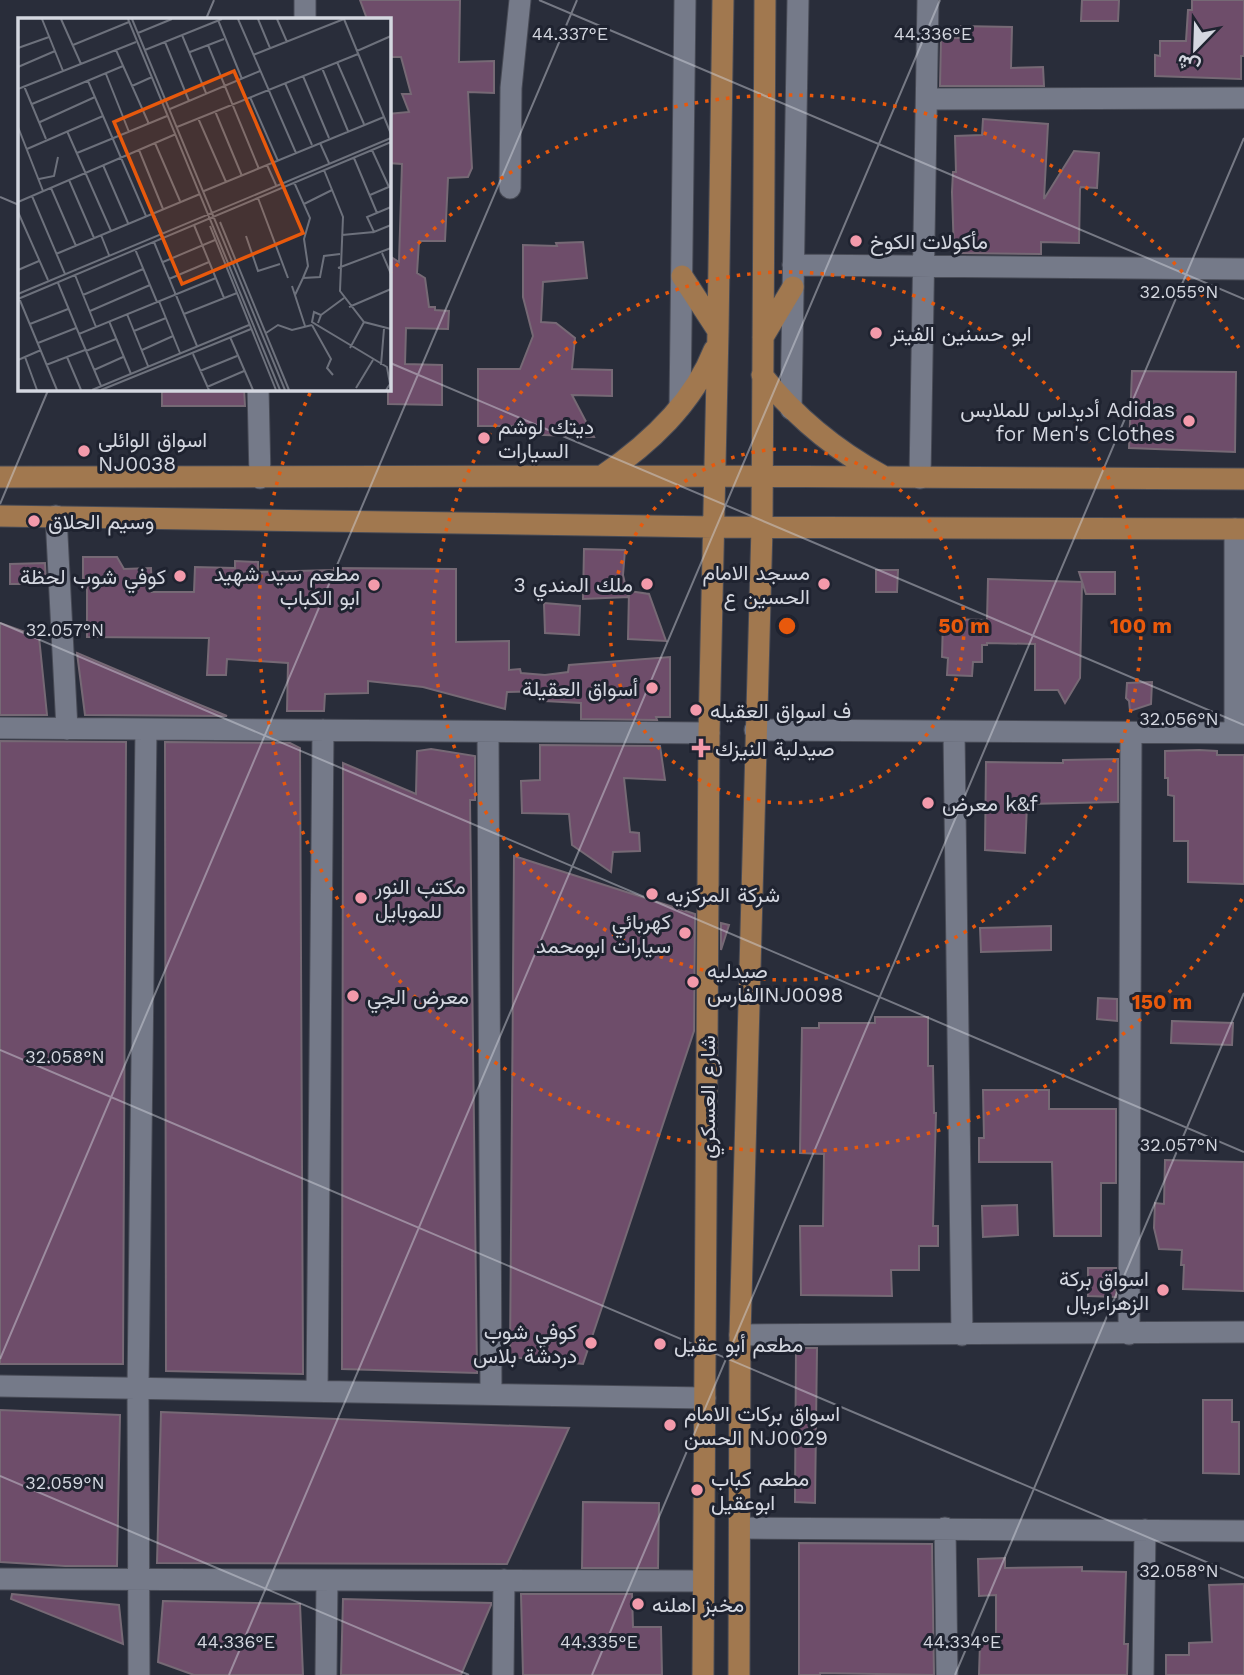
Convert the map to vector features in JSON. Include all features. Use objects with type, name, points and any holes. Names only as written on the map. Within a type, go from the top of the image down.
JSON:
[{"type":"main road","name":"شارع العسكري","points":[[703,1675],[709,733],[723,0]]},
{"type":"main road","name":"شارع العسكري","points":[[739,1675],[740,1335],[762,527],[765,0]]},
{"type":"main road","points":[[602,476],[650,439],[680,407],[707,368],[718,336],[682,276]]},
{"type":"main road","points":[[762,339],[793,286]]},
{"type":"main road","points":[[762,375],[790,409],[827,441],[888,478]]},
{"type":"main road","points":[[0,477],[715,476],[1244,479]]},
{"type":"main road","points":[[0,516],[713,527],[1240,529]]},
{"type":"street","points":[[305,0],[305,18]]},
{"type":"street","points":[[510,188],[511,88],[520,0]]},
{"type":"street","points":[[680,407],[685,0]]},
{"type":"street","points":[[790,409],[798,0]]},
{"type":"street","points":[[920,478],[928,0]]},
{"type":"street","points":[[926,99],[1244,98]]},
{"type":"street","points":[[793,265],[1244,269]]},
{"type":"street","points":[[258,390],[260,478]]},
{"type":"street","points":[[56,516],[67,729]]},
{"type":"street","points":[[755,730],[1240,733],[1240,529]]},
{"type":"street","points":[[0,728],[709,733]]},
{"type":"street","points":[[139,1675],[138,1388],[146,729]]},
{"type":"street","points":[[317,1391],[323,730]]},
{"type":"street","points":[[488,732],[491,1393]]},
{"type":"street","points":[[954,732],[962,1335]]},
{"type":"street","points":[[1129,1334],[1132,733]]},
{"type":"street","points":[[740,1335],[1244,1332]]},
{"type":"street","points":[[0,1386],[705,1398]]},
{"type":"street","points":[[740,1528],[1244,1531]]},
{"type":"street","points":[[945,1528],[947,1675]]},
{"type":"street","points":[[1143,1675],[1145,1530]]},
{"type":"street","points":[[0,1579],[704,1581]]},
{"type":"street","points":[[503,1675],[504,1580]]},
{"type":"street","points":[[326,1675],[327,1581]]},
{"type":"building","points":[[360,0],[460,0],[459,62],[494,61],[494,93],[468,92],[472,168],[468,177],[448,178],[445,241],[419,241],[417,273],[425,278],[429,307],[449,311],[448,329],[406,328],[405,364],[442,365],[442,405],[388,404],[390,256],[399,262],[402,164],[390,163],[390,114],[409,112],[402,94],[411,94],[401,57],[390,57],[390,18],[367,18]]},
{"type":"building","points":[[1082,0],[1119,0],[1118,21],[1081,21]]},
{"type":"building","points":[[1192,0],[1244,0],[1244,56],[1241,56],[1241,79],[1155,76],[1155,55],[1160,56],[1160,41],[1186,41],[1188,10],[1192,10]]},
{"type":"building","points":[[961,26],[1012,27],[1011,68],[1043,67],[1044,86],[940,86],[941,38],[961,38]]},
{"type":"building","points":[[983,119],[1048,124],[1044,199],[1074,151],[1099,153],[1097,188],[1080,189],[1079,243],[1041,242],[1041,254],[954,253],[952,192],[953,172],[956,172],[955,136],[982,135]]},
{"type":"building","points":[[583,242],[587,278],[543,282],[541,322],[556,323],[575,338],[572,369],[612,370],[612,396],[572,395],[594,437],[519,434],[519,426],[478,426],[478,369],[520,369],[533,336],[523,297],[523,245],[557,246],[556,243]]},
{"type":"building","points":[[1132,371],[1236,372],[1235,452],[1129,448]]},
{"type":"building","points":[[162,390],[244,390],[245,406],[162,406]]},
{"type":"building","points":[[584,549],[625,550],[623,575],[628,597],[583,599]]},
{"type":"building","points":[[83,557],[117,557],[124,569],[151,568],[152,592],[194,592],[195,567],[235,568],[235,561],[258,562],[258,572],[334,568],[456,569],[456,642],[509,641],[509,670],[520,669],[521,673],[545,675],[568,672],[569,665],[670,657],[670,717],[656,717],[657,720],[581,719],[581,703],[545,701],[545,691],[507,692],[505,709],[423,687],[368,681],[368,693],[325,694],[324,711],[287,711],[288,663],[227,659],[226,675],[207,675],[209,638],[87,637],[87,584],[83,584]]},
{"type":"building","points":[[45,563],[46,584],[10,584],[10,564]]},
{"type":"building","points":[[876,570],[898,570],[897,592],[876,592]]},
{"type":"building","points":[[1079,572],[1115,572],[1115,594],[1086,594]]},
{"type":"building","points":[[988,579],[1082,582],[1080,678],[1065,703],[1058,690],[1035,690],[1035,644],[987,643],[982,645],[982,662],[973,662],[972,676],[947,675],[948,658],[942,657],[943,619],[987,620]]},
{"type":"building","points":[[629,591],[649,594],[666,641],[628,639]]},
{"type":"building","points":[[544,603],[580,606],[579,635],[545,633]]},
{"type":"building","points":[[0,623],[39,637],[47,715],[0,715]]},
{"type":"building","points":[[77,653],[183,698],[227,716],[85,715]]},
{"type":"building","points":[[1152,682],[1151,704],[1130,711],[1126,698],[1127,683]]},
{"type":"building","points":[[0,741],[126,742],[123,1364],[0,1364]]},
{"type":"building","points":[[165,742],[290,743],[300,748],[303,1374],[166,1371]]},
{"type":"building","points":[[540,745],[660,746],[665,780],[624,778],[630,832],[639,833],[640,851],[613,852],[611,872],[572,845],[569,814],[522,813],[521,781],[540,780]]},
{"type":"building","points":[[431,749],[475,756],[475,800],[470,800],[477,1373],[342,1369],[343,763],[416,794],[417,751]]},
{"type":"building","points":[[1165,751],[1217,751],[1217,755],[1244,755],[1244,884],[1188,882],[1188,841],[1174,841],[1174,796],[1168,795]]},
{"type":"building","points":[[1118,759],[1118,802],[1027,804],[1025,853],[985,850],[986,762],[1063,763],[1063,760]]},
{"type":"building","points":[[514,856],[695,914],[694,1031],[583,1364],[510,1357]]},
{"type":"building","points":[[721,923],[729,925],[721,950]]},
{"type":"building","points":[[1051,926],[1051,950],[981,952],[980,928]]},
{"type":"building","points":[[1098,998],[1117,999],[1117,1021],[1097,1019]]},
{"type":"building","points":[[875,1017],[928,1017],[928,1066],[933,1066],[936,1113],[933,1226],[938,1226],[938,1246],[919,1246],[919,1270],[891,1270],[892,1296],[801,1295],[800,1226],[823,1226],[824,1154],[800,1153],[802,1028],[819,1028],[819,1023],[875,1023]]},
{"type":"building","points":[[1172,1021],[1233,1023],[1232,1045],[1171,1043]]},
{"type":"building","points":[[983,1090],[1049,1090],[1049,1109],[1116,1109],[1116,1183],[1101,1183],[1101,1236],[1054,1236],[1052,1162],[979,1162],[979,1138],[984,1138]]},
{"type":"building","points":[[1165,1160],[1244,1162],[1244,1291],[1183,1289],[1182,1250],[1159,1249],[1154,1228],[1155,1203],[1164,1204]]},
{"type":"building","points":[[1017,1205],[1018,1235],[983,1237],[982,1206]]},
{"type":"building","points":[[1088,1268],[1116,1268],[1116,1297],[1088,1296]]},
{"type":"building","points":[[796,1348],[817,1348],[815,1503],[795,1502]]},
{"type":"building","points":[[1203,1400],[1232,1400],[1232,1422],[1239,1422],[1239,1474],[1203,1473]]},
{"type":"building","points":[[0,1410],[120,1415],[117,1566],[0,1562]]},
{"type":"building","points":[[161,1412],[569,1428],[507,1564],[157,1563]]},
{"type":"building","points":[[583,1502],[659,1503],[658,1568],[582,1568]]},
{"type":"building","points":[[799,1543],[932,1544],[934,1675],[799,1675]]},
{"type":"building","points":[[1005,1558],[1005,1568],[1082,1567],[1082,1571],[1126,1572],[1124,1644],[1128,1644],[1127,1675],[979,1675],[980,1643],[996,1644],[996,1595],[979,1596],[978,1559]]},
{"type":"building","points":[[1244,1584],[1244,1675],[1166,1675],[1166,1655],[1189,1655],[1189,1643],[1212,1642],[1209,1585]]},
{"type":"building","points":[[12,1594],[119,1605],[123,1644],[11,1599]]},
{"type":"building","points":[[521,1594],[632,1594],[633,1627],[661,1627],[662,1675],[523,1675]]},
{"type":"building","points":[[343,1599],[491,1605],[461,1675],[341,1675]]},
{"type":"building","points":[[163,1601],[300,1604],[303,1675],[194,1675],[158,1662]]},
{"type":"place","name":"مأكولات الكوخ","points":[[856,241]]},
{"type":"place","name":"ابو حسنين الفيتر","points":[[876,333]]},
{"type":"place","name":"أديداس للملابس Adidas for Men's Clothes","points":[[1189,421]]},
{"type":"place","name":"ديتك لوشم السيارات","points":[[484,438]]},
{"type":"place","name":"اسواق الوائلی NJ0038","points":[[84,451]]},
{"type":"place","name":"وسيم الحلاق","points":[[34,521]]},
{"type":"place","name":"كوفي شوب لحظة","points":[[180,576]]},
{"type":"place","name":"ملك المندي 3","points":[[647,584]]},
{"type":"place","name":"مسجد الامام الحسين ع","points":[[824,584]]},
{"type":"place","name":"مطعم سيد شهيد ابو الكباب","points":[[374,585]]},
{"type":"place","name":"أسواق العقيلة","points":[[652,688]]},
{"type":"place","name":"ف اسواق العقيله","points":[[696,710]]},
{"type":"place","name":"صيدلية النيزك","points":[[701,748]]},
{"type":"place","name":"معرض k&f","points":[[928,803]]},
{"type":"place","name":"شركة المركزيه","points":[[652,894]]},
{"type":"place","name":"مكتب النور للموبايل","points":[[361,898]]},
{"type":"place","name":"كهربائي سيارات ابومحمد","points":[[685,933]]},
{"type":"place","name":"صيدليه الفارسNJ0098","points":[[693,982]]},
{"type":"place","name":"معرض الجي","points":[[353,996]]},
{"type":"place","name":"اسواق بركة الزهراء﷼","points":[[1163,1290]]},
{"type":"place","name":"كوفي شوب دردشة بلاس","points":[[591,1343]]},
{"type":"place","name":"مطعم أبو عقيل","points":[[660,1344]]},
{"type":"place","name":"اسواق بركات الامام الحسن NJ0029","points":[[670,1425]]},
{"type":"place","name":"مطعم كباب ابوعقيل","points":[[697,1490]]},
{"type":"place","name":"مخبز اهلنه","points":[[638,1604]]}]
